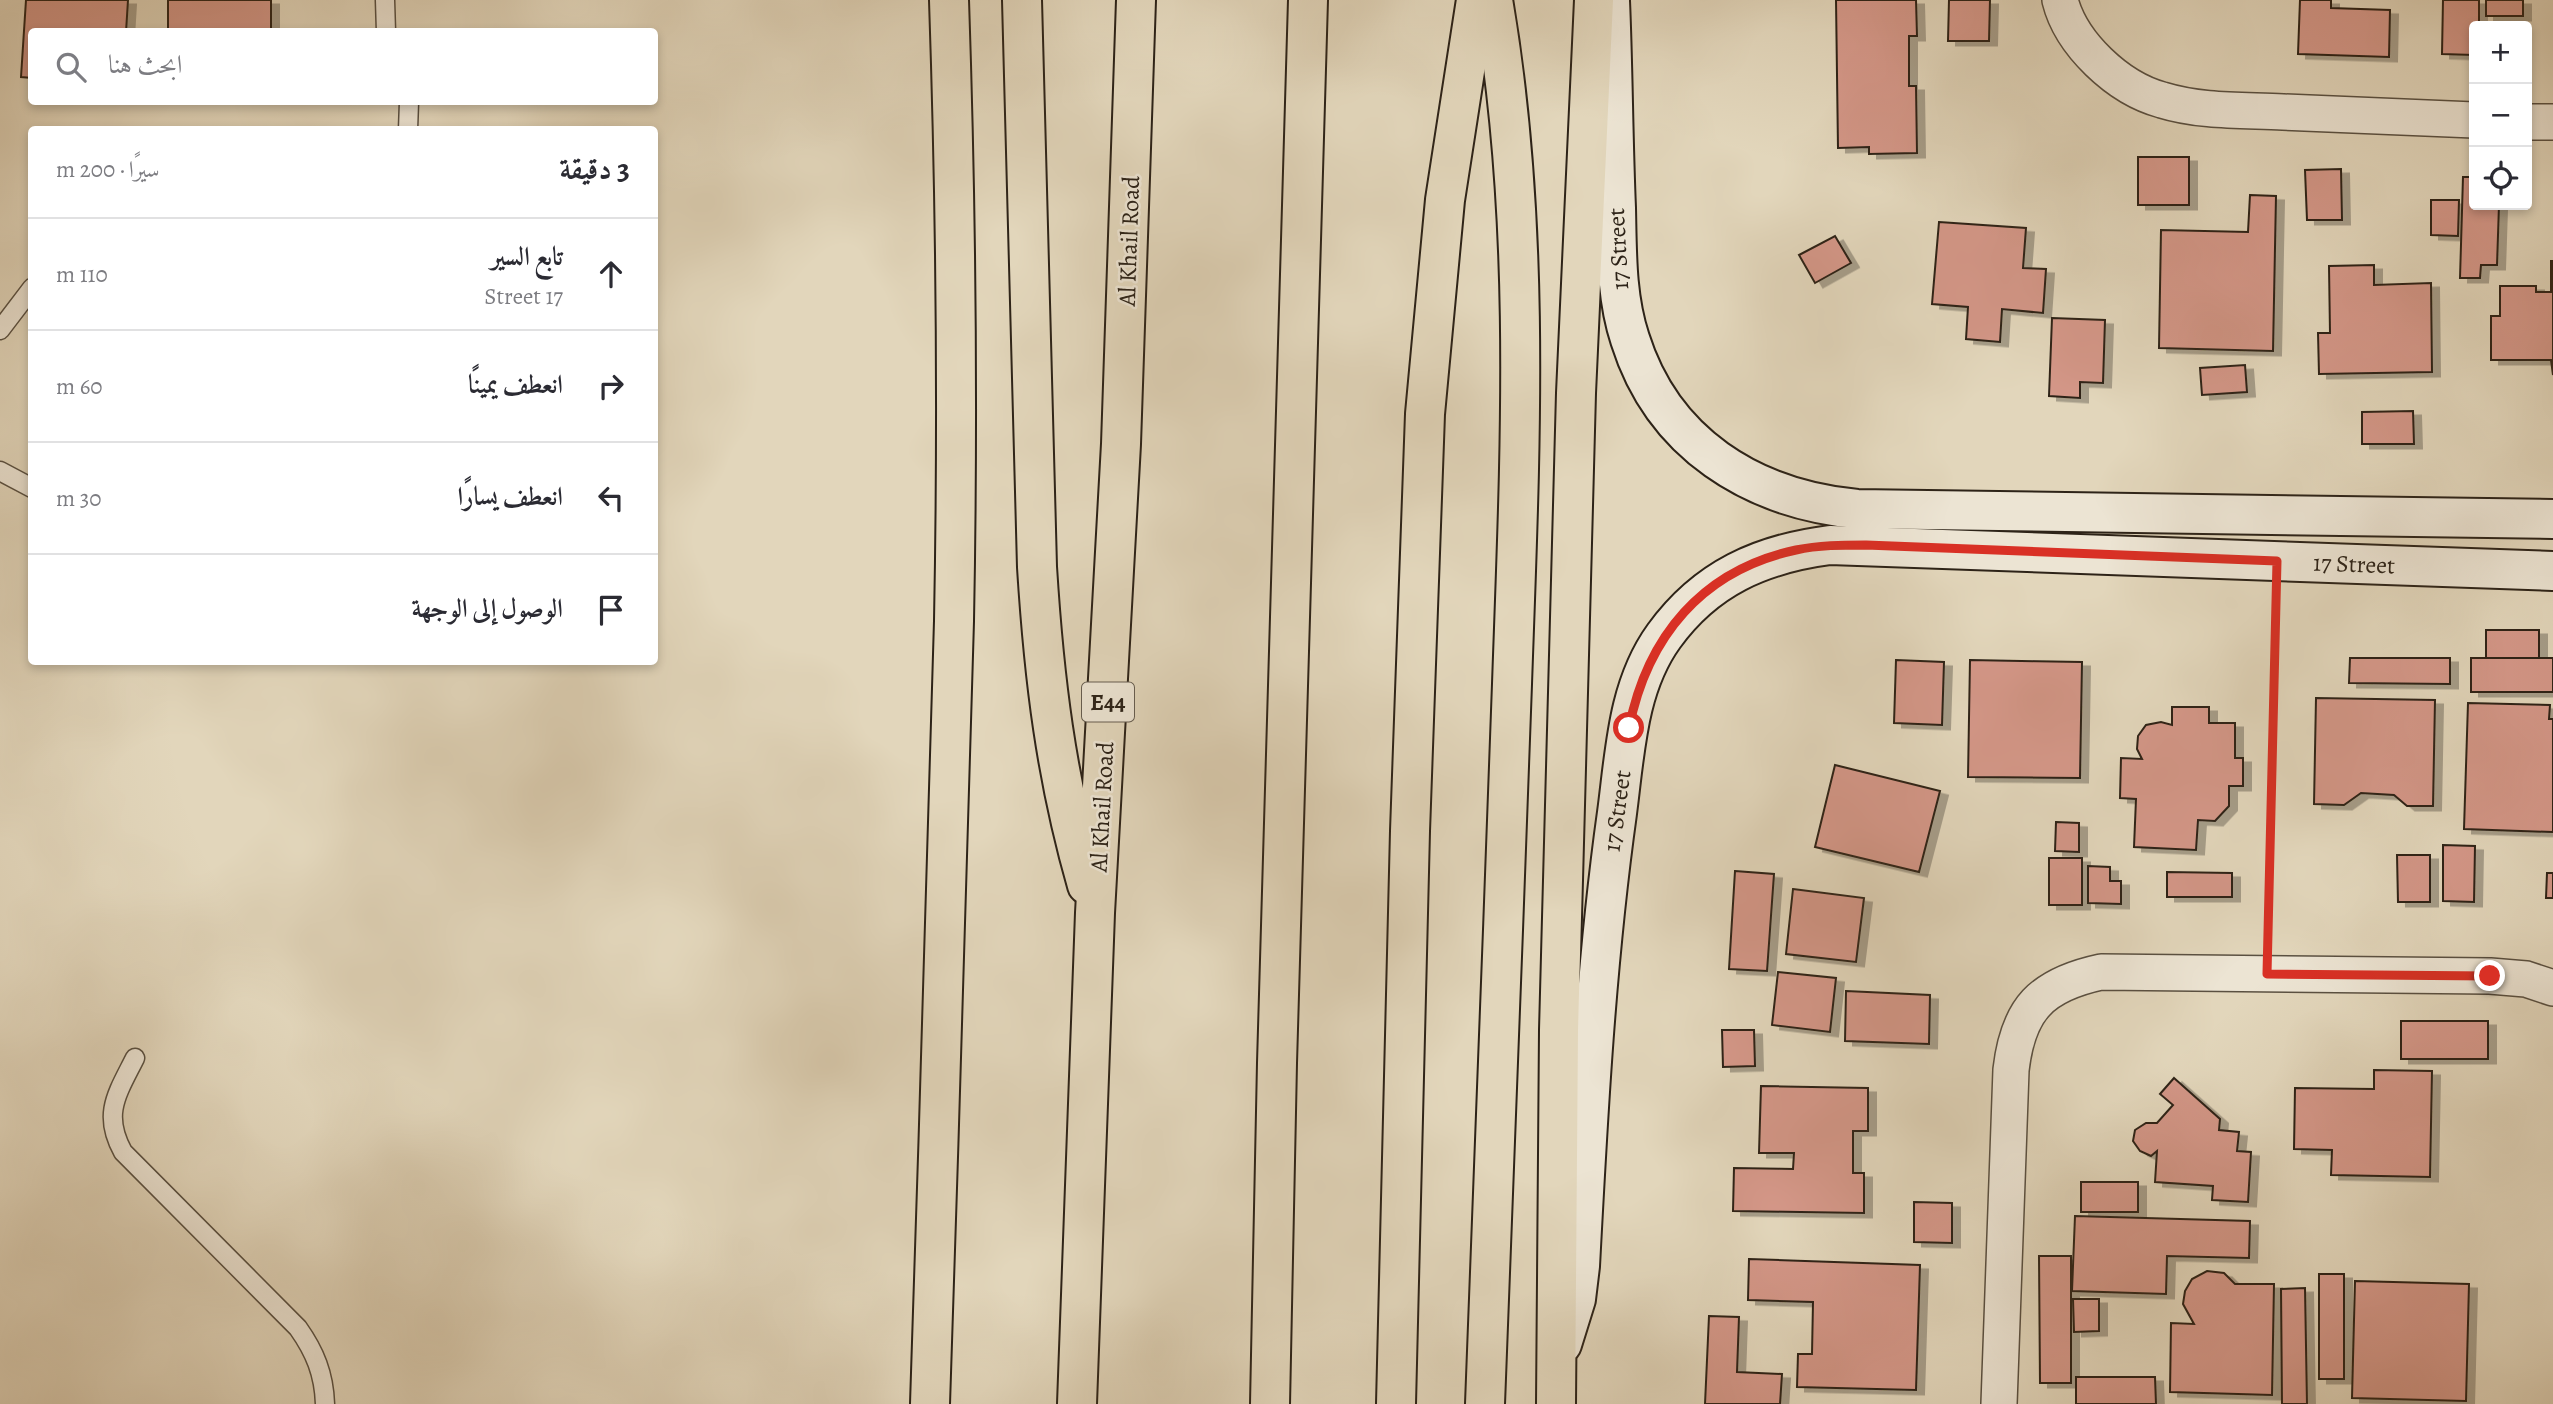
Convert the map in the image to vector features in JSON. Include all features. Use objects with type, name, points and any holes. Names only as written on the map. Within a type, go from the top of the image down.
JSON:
[{"type":"highway","points":[[930,1404],[954,620],[956,369],[950,0]]},
{"type":"highway","points":[[1022,0],[1036,539],[1042,655],[1066,804],[1095,913]]},
{"type":"highway","name":"Al Khail Road","points":[[1077,1404],[1095,913],[1121,444],[1136,0]]},
{"type":"highway","points":[[1269,1404],[1308,0]]},
{"type":"highway","points":[[1396,1404],[1410,831],[1425,414],[1445,200],[1476,0]]},
{"type":"highway","points":[[1485,1404],[1522,373],[1516,197],[1508,108],[1493,0]]},
{"type":"highway","points":[[1556,1404],[1559,1030],[1576,393],[1594,0]]},
{"type":"street","name":"17 Street","points":[[1611,0],[1618,278],[1629,338],[1640,366],[1671,418],[1692,440],[1741,477],[1797,499],[1857,509],[2553,519]]},
{"type":"street","points":[[2060,0],[2062,10],[2086,49],[2120,80],[2160,100],[2205,109],[2469,120]]},
{"type":"street","points":[[2532,122],[2553,122]]},
{"type":"street","name":"17 Street","points":[[1556,1362],[1576,1299],[1580,1266],[1598,979],[1611,854],[1635,696],[1647,666],[1663,638],[1684,612],[1708,590],[1735,572],[1765,558],[1830,545],[2553,570]]},
{"type":"street","points":[[1999,1404],[2011,1070],[2015,1041],[2027,1015],[2047,992],[2072,978],[2101,972],[2490,976],[2526,979],[2553,988]]},
{"type":"lane","points":[[385,0],[386,28]]},
{"type":"lane","points":[[408,126],[409,105]]},
{"type":"lane","points":[[0,330],[28,293]]},
{"type":"lane","points":[[0,471],[28,486]]},
{"type":"lane","points":[[135,1058],[114,1102],[111,1119],[114,1136],[123,1152],[298,1328],[312,1347],[321,1370],[325,1404]]},
{"type":"path","points":[[2267,974],[2277,561]]},
{"type":"building","points":[[26,0],[128,0],[126,28],[28,28],[28,78],[21,77]]},
{"type":"building","points":[[168,0],[271,0],[271,28],[168,28]]},
{"type":"building","points":[[1836,0],[1916,0],[1917,36],[1909,36],[1909,86],[1916,86],[1917,153],[1869,154],[1869,147],[1838,148]]},
{"type":"building","points":[[1949,0],[1990,0],[1989,41],[1948,41]]},
{"type":"building","points":[[2300,0],[2331,0],[2331,8],[2390,10],[2389,57],[2298,54]]},
{"type":"building","points":[[2443,0],[2479,0],[2479,21],[2469,21],[2469,55],[2442,54]]},
{"type":"building","points":[[2486,0],[2523,0],[2523,16],[2486,16]]},
{"type":"building","points":[[2138,157],[2189,157],[2189,205],[2138,205]]},
{"type":"building","points":[[2341,169],[2342,220],[2307,220],[2305,170]]},
{"type":"building","points":[[2463,177],[2469,177],[2469,210],[2499,210],[2497,265],[2481,265],[2480,278],[2460,278]]},
{"type":"building","points":[[2250,195],[2276,196],[2273,351],[2159,348],[2161,230],[2248,232]]},
{"type":"building","points":[[2431,200],[2459,200],[2458,236],[2431,235]]},
{"type":"building","points":[[1939,222],[2026,228],[2023,268],[2046,269],[2043,313],[2002,309],[2000,342],[1966,339],[1968,307],[1932,304]]},
{"type":"building","points":[[1835,236],[1851,263],[1815,283],[1799,255]]},
{"type":"building","points":[[2551,261],[2553,375],[2551,360],[2491,360],[2491,316],[2500,316],[2500,286],[2536,286],[2536,292],[2551,292]]},
{"type":"building","points":[[2374,265],[2374,285],[2431,283],[2432,372],[2319,374],[2318,333],[2330,333],[2329,266]]},
{"type":"building","points":[[2052,318],[2105,320],[2103,383],[2080,382],[2080,398],[2049,396]]},
{"type":"building","points":[[2245,365],[2247,392],[2202,395],[2200,368]]},
{"type":"building","points":[[2413,411],[2414,444],[2362,444],[2362,412]]},
{"type":"building","points":[[2486,630],[2539,630],[2539,658],[2486,658]]},
{"type":"building","points":[[2350,658],[2450,658],[2450,684],[2349,683]]},
{"type":"building","points":[[2471,658],[2553,658],[2553,692],[2471,692]]},
{"type":"building","points":[[1896,660],[1944,662],[1942,725],[1894,723]]},
{"type":"building","points":[[1970,660],[2082,662],[2080,778],[1968,777]]},
{"type":"building","points":[[2316,698],[2435,700],[2433,806],[2407,806],[2394,795],[2361,793],[2344,805],[2314,804]]},
{"type":"building","points":[[2468,703],[2550,705],[2549,719],[2553,719],[2553,832],[2464,829]]},
{"type":"building","points":[[2172,707],[2209,707],[2209,723],[2235,723],[2235,758],[2243,758],[2243,786],[2229,786],[2229,806],[2215,821],[2198,820],[2196,850],[2134,847],[2136,799],[2120,798],[2121,758],[2142,759],[2137,749],[2138,736],[2146,725],[2161,722],[2172,725]]},
{"type":"building","points":[[1835,765],[1940,791],[1919,872],[1815,847]]},
{"type":"building","points":[[2056,822],[2079,823],[2079,852],[2055,851]]},
{"type":"building","points":[[2443,845],[2475,846],[2474,902],[2443,901]]},
{"type":"building","points":[[2397,855],[2430,855],[2430,902],[2398,902]]},
{"type":"building","points":[[2049,858],[2082,858],[2082,905],[2049,905]]},
{"type":"building","points":[[2088,866],[2110,867],[2110,881],[2121,881],[2121,904],[2088,903]]},
{"type":"building","points":[[1735,871],[1774,874],[1767,971],[1729,969]]},
{"type":"building","points":[[2167,872],[2232,873],[2232,897],[2167,897]]},
{"type":"building","points":[[2547,873],[2553,873],[2553,898],[2546,898]]},
{"type":"building","points":[[1793,889],[1864,898],[1856,962],[1786,954]]},
{"type":"building","points":[[1778,972],[1836,978],[1830,1032],[1772,1025]]},
{"type":"building","points":[[1846,991],[1930,995],[1929,1044],[1845,1041]]},
{"type":"building","points":[[2401,1021],[2488,1021],[2488,1059],[2401,1059]]},
{"type":"building","points":[[1722,1030],[1754,1030],[1755,1066],[1723,1067]]},
{"type":"building","points":[[2374,1070],[2432,1071],[2430,1177],[2331,1175],[2332,1150],[2294,1149],[2295,1088],[2374,1089]]},
{"type":"building","points":[[2174,1078],[2220,1119],[2219,1130],[2239,1132],[2237,1151],[2251,1152],[2248,1202],[2212,1200],[2213,1186],[2155,1182],[2157,1151],[2151,1156],[2140,1151],[2133,1141],[2135,1130],[2146,1123],[2157,1123],[2173,1105],[2160,1094]]},
{"type":"building","points":[[1761,1086],[1868,1088],[1868,1131],[1853,1131],[1853,1173],[1864,1173],[1864,1213],[1733,1211],[1734,1168],[1793,1169],[1794,1153],[1759,1153]]},
{"type":"building","points":[[2081,1182],[2138,1182],[2138,1212],[2081,1212]]},
{"type":"building","points":[[1914,1202],[1952,1203],[1952,1243],[1914,1242]]},
{"type":"building","points":[[2075,1216],[2250,1221],[2249,1258],[2167,1256],[2166,1294],[2072,1291]]},
{"type":"building","points":[[2039,1256],[2071,1256],[2071,1383],[2040,1383]]},
{"type":"building","points":[[1749,1259],[1920,1265],[1916,1390],[1797,1387],[1798,1354],[1812,1354],[1813,1302],[1748,1300]]},
{"type":"building","points":[[2207,1271],[2224,1273],[2235,1284],[2274,1284],[2272,1395],[2170,1392],[2171,1323],[2194,1324],[2183,1304],[2185,1291],[2192,1279]]},
{"type":"building","points":[[2319,1274],[2344,1274],[2344,1379],[2319,1379]]},
{"type":"building","points":[[2355,1281],[2469,1284],[2466,1401],[2352,1398]]},
{"type":"building","points":[[2305,1288],[2307,1404],[2282,1404],[2281,1289]]},
{"type":"building","points":[[2073,1299],[2099,1299],[2099,1331],[2074,1332]]},
{"type":"building","points":[[1709,1316],[1739,1317],[1737,1372],[1782,1374],[1780,1404],[1705,1404]]},
{"type":"building","points":[[2076,1377],[2155,1377],[2156,1404],[2076,1404]]},
{"type":"route","points":[[1629,728],[1635,696],[1647,666],[1663,638],[1684,612],[1708,590],[1735,572],[1765,558],[1830,545],[1866,545],[2277,561],[2267,974],[2490,976]]}]
